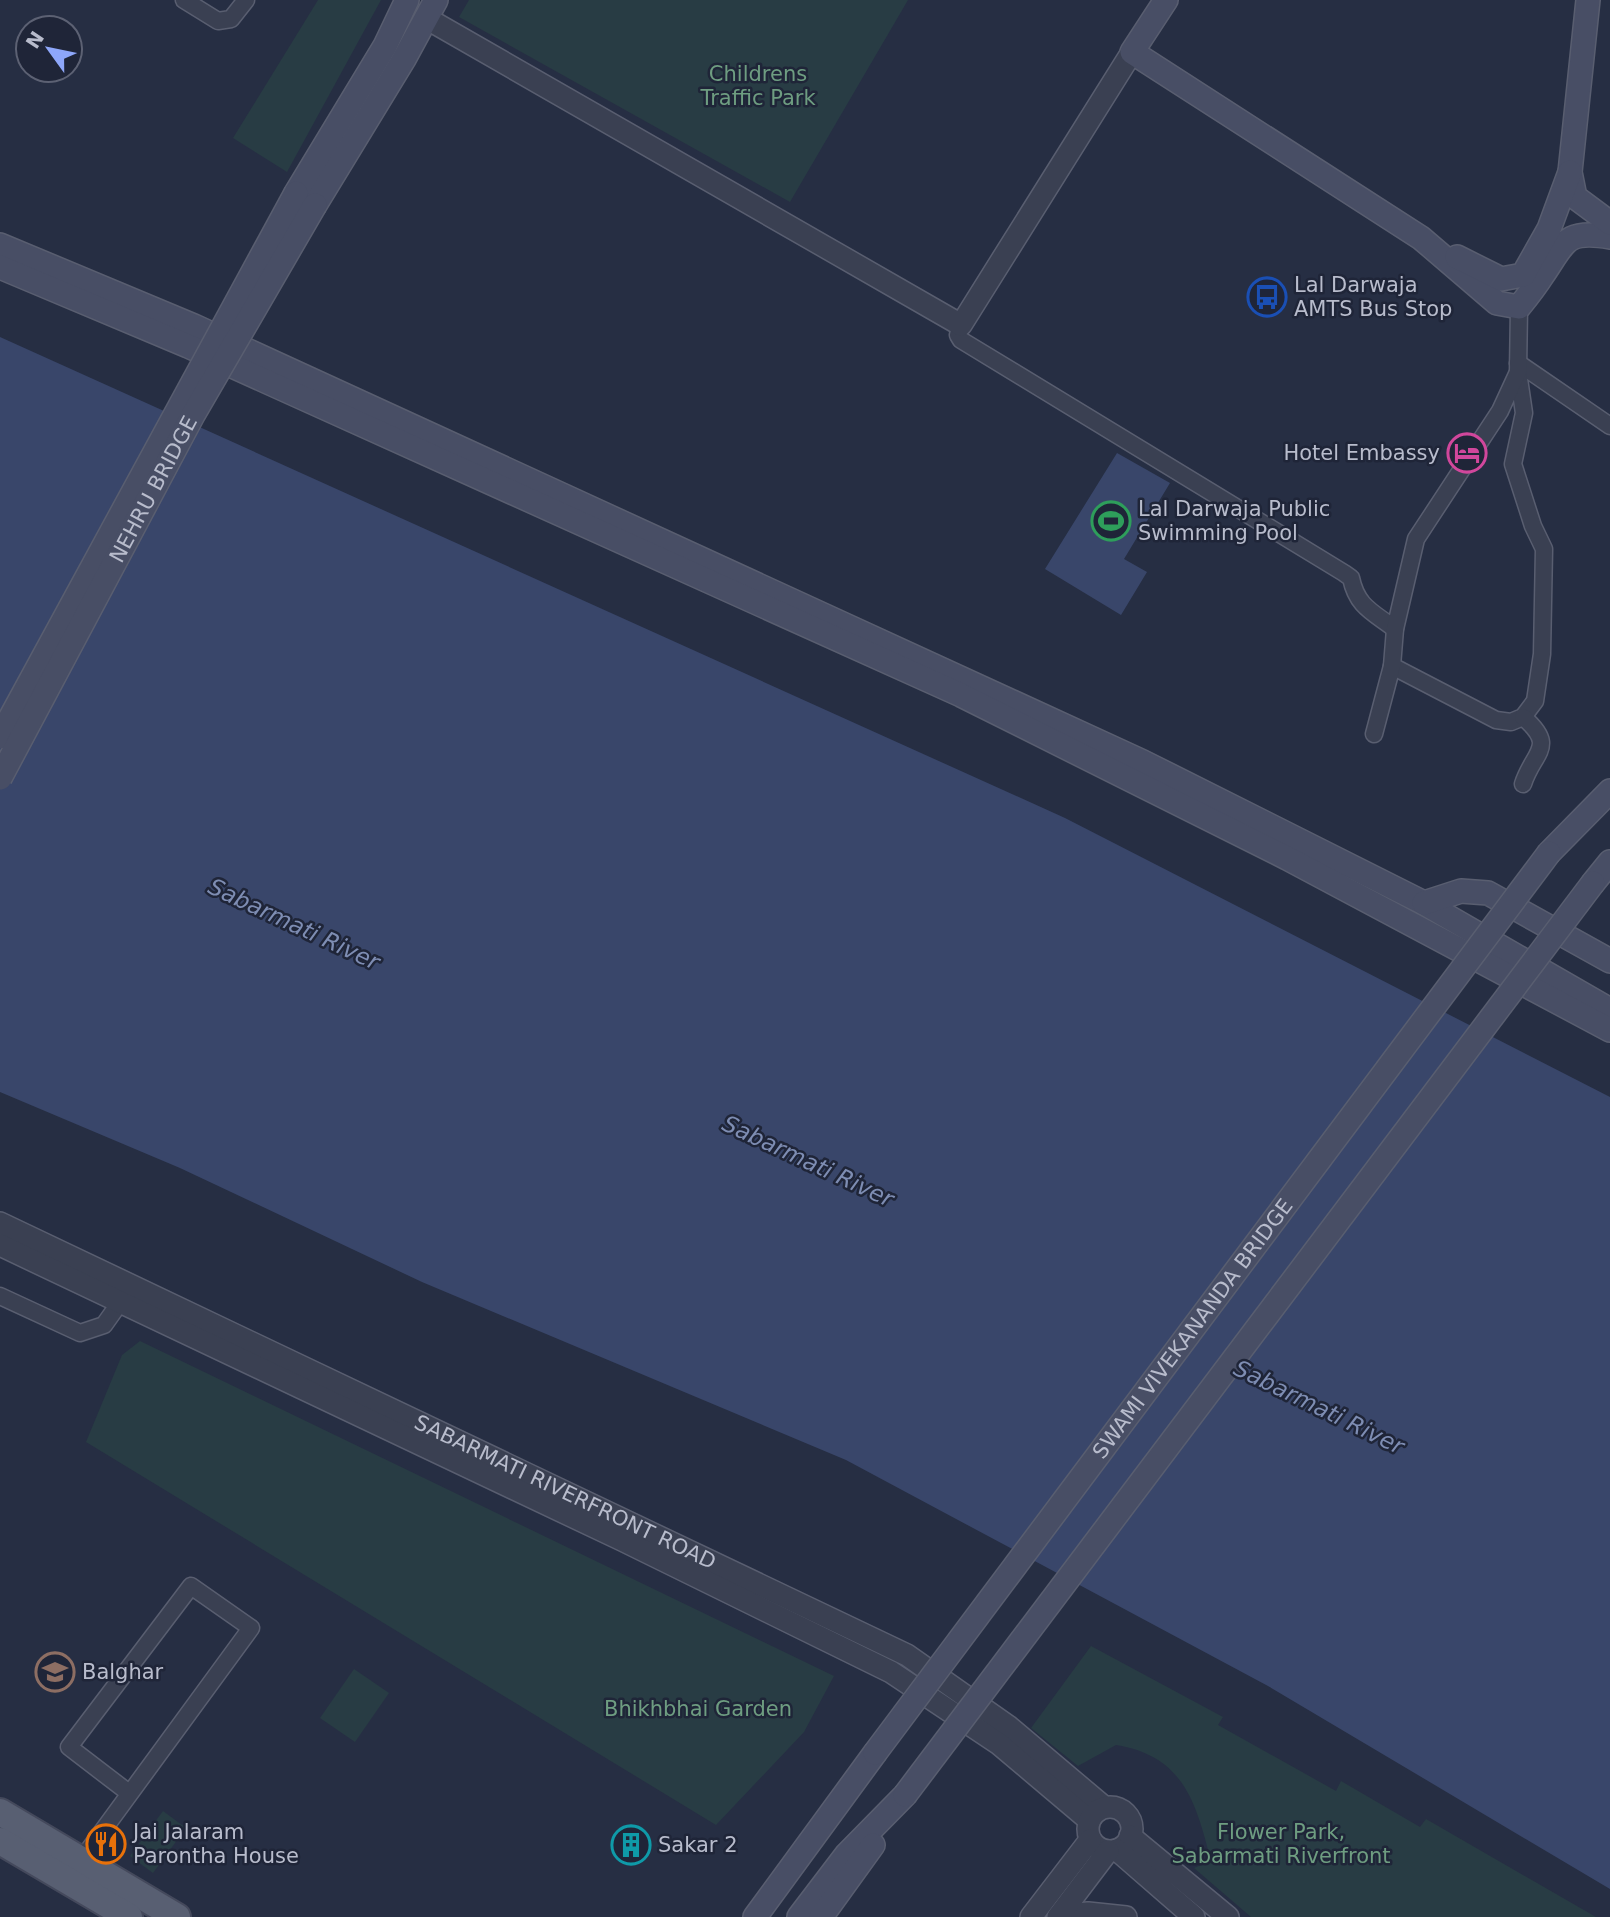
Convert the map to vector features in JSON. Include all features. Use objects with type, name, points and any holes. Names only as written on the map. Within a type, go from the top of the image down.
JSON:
[{"type":"main road","points":[[306,199],[407,0]]},
{"type":"main road","points":[[1166,0],[1132,52],[1421,237],[1501,279],[1523,275],[1549,229],[1570,172],[1588,0]]},
{"type":"main road","points":[[306,199],[431,9]]},
{"type":"main road","points":[[1570,172],[1575,197],[1610,223]]},
{"type":"main road","name":"NEHRU BRIDGE","points":[[0,737],[306,199]]},
{"type":"main road","name":"NEHRU BRIDGE","points":[[0,778],[306,199]]},
{"type":"main road","points":[[1421,237],[1497,303],[1519,307],[1544,275],[1559,246],[1585,233],[1610,237]]},
{"type":"main road","points":[[0,245],[194,326],[974,682],[1143,762],[1424,903],[1610,1010]]},
{"type":"main road","points":[[0,267],[188,346],[961,695],[1287,858],[1610,1030]]},
{"type":"main road","name":"SWAMI VIVEKANANDA BRIDGE","points":[[845,1799],[875,1753],[1549,853],[1610,791]]},
{"type":"main road","points":[[821,1917],[900,1804],[1610,862]]},
{"type":"main road","points":[[1424,903],[1461,891],[1488,893],[1610,961]]},
{"type":"main road","points":[[755,1917],[845,1799]]},
{"type":"main road","points":[[774,1917],[829,1841],[845,1799]]},
{"type":"main road","points":[[799,1917],[846,1854],[900,1804]]},
{"type":"main road","points":[[0,1812],[177,1917]]},
{"type":"main road","points":[[0,1841],[128,1917]]},
{"type":"street","points":[[184,0],[218,21],[231,19],[246,0]]},
{"type":"street","points":[[431,9],[961,325]]},
{"type":"street","points":[[1132,52],[961,325],[958,335],[961,340],[1344,573],[1351,578],[1353,593],[1359,601],[1395,629]]},
{"type":"street","points":[[1392,666],[1482,715],[1511,722],[1523,718],[1535,701],[1542,654],[1544,550],[1532,526],[1513,464],[1524,413],[1518,368],[1519,307]]},
{"type":"street","points":[[1518,368],[1610,426]]},
{"type":"street","points":[[1374,734],[1392,666],[1395,629],[1416,539],[1500,411],[1518,368]]},
{"type":"street","points":[[1523,718],[1539,731],[1542,742],[1541,752],[1523,784]]},
{"type":"street","name":"SABARMATI RIVERFRONT ROAD","points":[[0,1223],[126,1295]]},
{"type":"street","name":"SABARMATI RIVERFRONT ROAD","points":[[0,1245],[126,1295],[907,1655],[1008,1726],[1106,1834]]},
{"type":"street","points":[[0,1296],[80,1333],[104,1325],[126,1295]]},
{"type":"street","points":[[82,1859],[251,1628],[191,1586],[69,1747],[129,1793]]},
{"type":"street","points":[[1059,1917],[1106,1834]]},
{"type":"street","points":[[1031,1917],[1106,1834]]},
{"type":"street","points":[[1106,1834],[1194,1917]]},
{"type":"street","points":[[1106,1834],[1228,1917]]},
{"type":"street","points":[[1059,1917],[1088,1913],[1126,1917]]},
{"type":"green space","points":[[318,0],[381,0],[287,172],[233,138]]},
{"type":"green space","name":"Childrens Traffic Park","points":[[469,0],[908,0],[790,202],[459,17]]},
{"type":"green space","name":"Bhikhbhai Garden","points":[[140,1341],[834,1676],[804,1732],[716,1825],[86,1442],[122,1355]]},
{"type":"green space","name":"Flower Park, Sabarmati Riverfront","points":[[1091,1646],[1223,1717],[1218,1725],[1336,1791],[1341,1781],[1420,1827],[1426,1819],[1596,1917],[1251,1917],[1194,1868],[1211,1861],[1192,1802],[1172,1771],[1139,1751],[1116,1745],[1078,1766],[1031,1728]]},
{"type":"green space","points":[[354,1669],[389,1693],[355,1742],[320,1718]]},
{"type":"green space","points":[[163,1811],[186,1828],[153,1873],[130,1856]]},
{"type":"water","name":"Sabarmati River","points":[[0,337],[1065,818],[1610,1097],[1610,1889],[1268,1686],[846,1460],[422,1282],[180,1168],[0,1092]]},
{"type":"water","name":"Lal Darwaja Public Swimming Pool","points":[[1117,453],[1170,483],[1124,559],[1147,572],[1121,615],[1045,569]]},
{"type":"place","name":"Lal Darwaja AMTS Bus Stop","points":[[1267,297]]},
{"type":"place","name":"Hotel Embassy","points":[[1467,453]]},
{"type":"place","name":"Lal Darwaja Public Swimming Pool","points":[[1111,521]]},
{"type":"place","name":"Balghar","points":[[55,1672]]},
{"type":"place","name":"Jai Jalaram Parontha House","points":[[106,1844]]},
{"type":"place","name":"Sakar 2","points":[[631,1845]]}]
